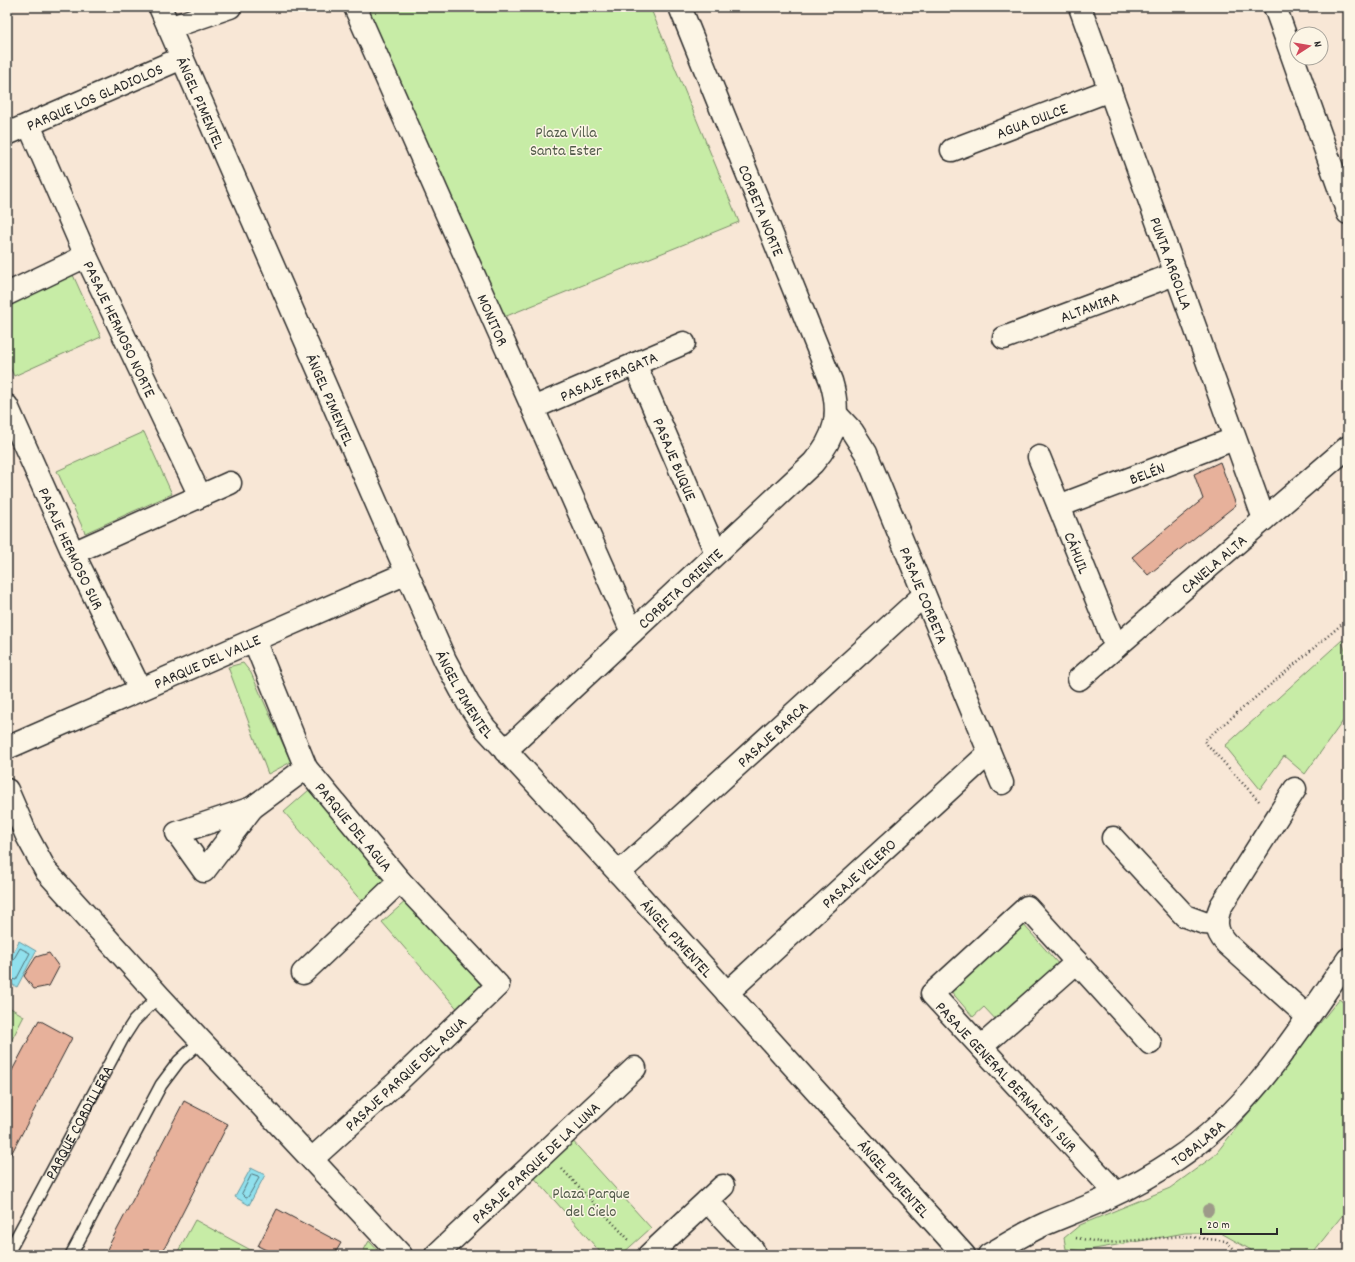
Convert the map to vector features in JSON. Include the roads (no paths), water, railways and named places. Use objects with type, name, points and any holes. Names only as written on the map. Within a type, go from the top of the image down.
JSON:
[{"type":"street","name":"ÁNGEL PIMENTEL","points":[[160,7],[455,682],[485,728],[505,751],[619,873],[964,1255]]},
{"type":"street","points":[[169,28],[230,7]]},
{"type":"street","name":"MONITOR","points":[[355,7],[632,632]]},
{"type":"street","name":"CORBETA NORTE","points":[[680,7],[831,381],[836,402],[836,414]]},
{"type":"street","name":"PUNTA ARGOLLA","points":[[1080,7],[1264,519]]},
{"type":"street","points":[[1275,7],[1348,213]]},
{"type":"street","name":"PARQUE LOS GLADIOLOS","points":[[7,134],[182,58]]},
{"type":"street","name":"AGUA DULCE","points":[[952,150],[1110,90]]},
{"type":"street","name":"PASAJE HERMOSO NORTE","points":[[29,125],[86,256],[200,496]]},
{"type":"street","points":[[7,294],[86,256]]},
{"type":"street","name":"ALTAMIRA","points":[[1004,338],[1176,274]]},
{"type":"street","name":"PASAJE FRAGATA","points":[[533,408],[684,343]]},
{"type":"street","name":"PASAJE BUQUE","points":[[635,364],[716,553]]},
{"type":"street","name":"PASAJE HERMOSO SUR","points":[[7,406],[73,553],[140,689]]},
{"type":"street","name":"CORBETA ORIENTE","points":[[505,751],[822,452],[830,440],[836,414]]},
{"type":"street","name":"PASAJE CORBETA","points":[[836,414],[852,431],[866,453],[1002,783]]},
{"type":"street","name":"BELÉN","points":[[1059,506],[1234,439]]},
{"type":"street","name":"CANELA ALTA","points":[[1078,679],[1348,447]]},
{"type":"street","name":"CÁHUIL","points":[[1039,457],[1116,647]]},
{"type":"street","points":[[73,553],[230,483]]},
{"type":"street","name":"PARQUE DEL VALLE","points":[[7,748],[407,573]]},
{"type":"street","name":"PASAJE BARCA","points":[[619,873],[924,595]]},
{"type":"street","name":"PARQUE DEL AGUA","points":[[254,640],[306,768],[400,881],[498,985]]},
{"type":"street","name":"PASAJE VELERO","points":[[727,993],[989,752]]},
{"type":"street","points":[[252,808],[306,768]]},
{"type":"street","points":[[1295,789],[1217,914],[1216,924],[1218,931],[1226,943],[1308,1017]]},
{"type":"street","points":[[7,790],[27,836],[46,871],[159,996],[401,1255]]},
{"type":"street","points":[[1113,838],[1185,916],[1204,924],[1216,924]]},
{"type":"street","points":[[303,973],[400,881]]},
{"type":"street","name":"PASAJE GENERAL BERNALES 1 SUR","points":[[1116,1193],[932,994],[1027,906],[1150,1043]]},
{"type":"street","name":"TOBALABA","points":[[989,1255],[1027,1233],[1116,1193],[1175,1160],[1231,1115],[1279,1059],[1348,960]]},
{"type":"street","points":[[981,1048],[1077,962]]},
{"type":"street","name":"PASAJE PARQUE DEL AGUA","points":[[312,1159],[396,1083],[498,985]]},
{"type":"street","name":"PASAJE PARQUE DE LA LUNA","points":[[436,1255],[635,1068]]},
{"type":"street","points":[[641,1249],[707,1201],[723,1186]]},
{"type":"street","points":[[707,1201],[753,1250]]},
{"type":"lane","name":"PARQUE CORDILLERA","points":[[7,1255],[123,1038],[134,1021],[159,996]]},
{"type":"lane","points":[[71,1255],[161,1085],[180,1060],[201,1041]]},
{"type":"water","points":[[19,941],[36,951],[17,987],[7,982],[7,963]]},
{"type":"water","points":[[251,1168],[265,1175],[249,1205],[235,1197]]},
{"type":"park label","name":"Plaza Villa Santa Ester","points":[[566,140]]},
{"type":"park label","name":"Plaza Parque del Cielo","points":[[591,1201]]}]
